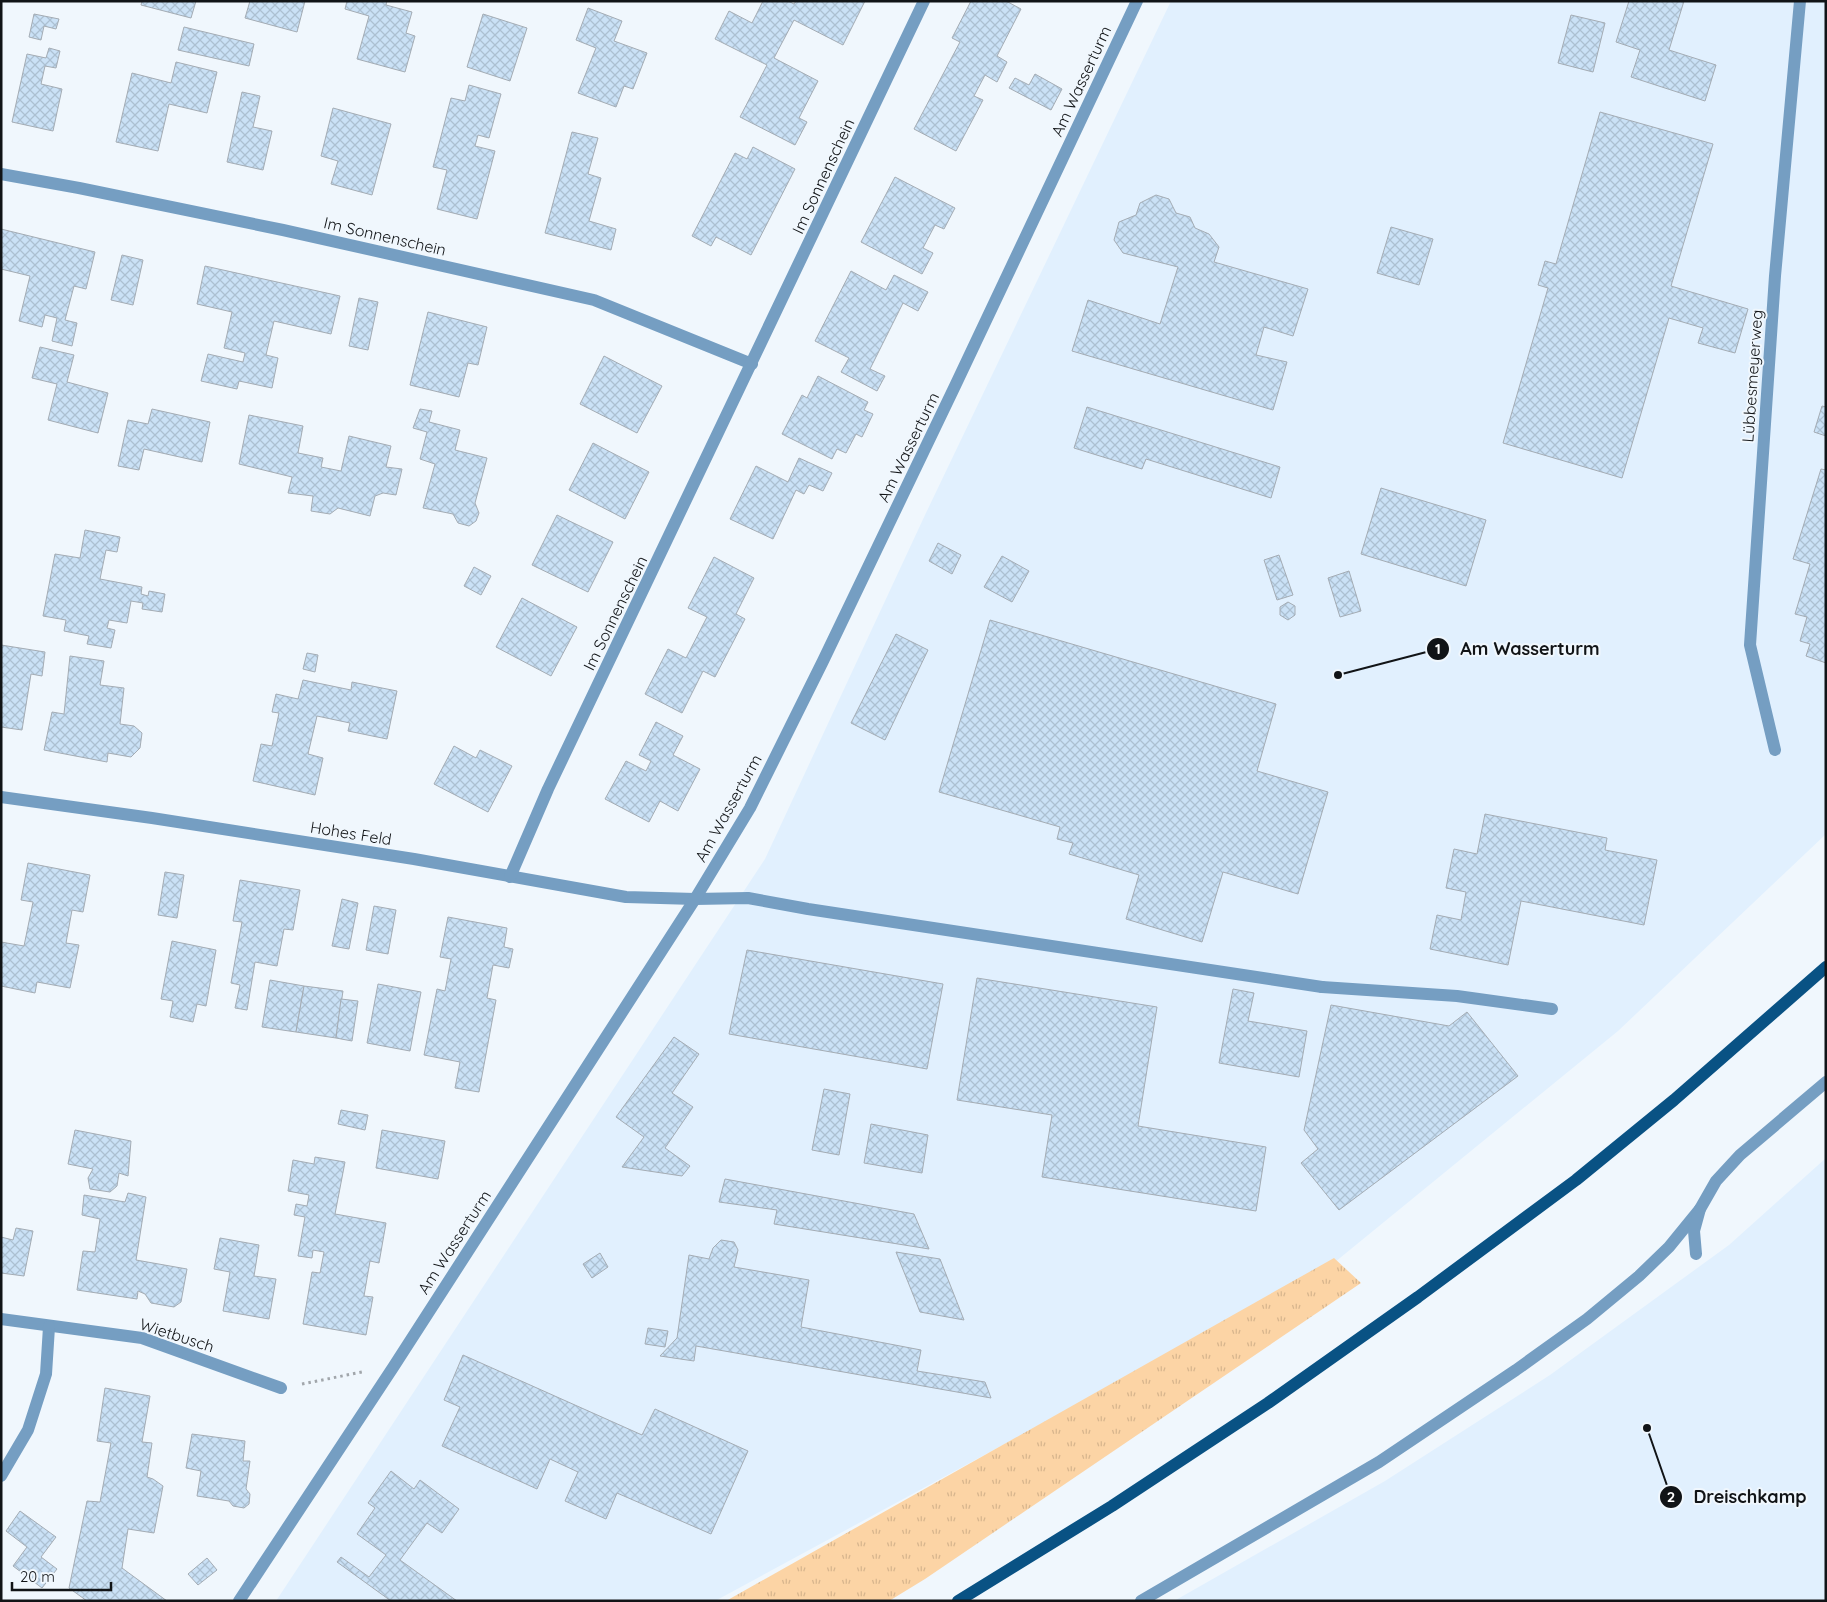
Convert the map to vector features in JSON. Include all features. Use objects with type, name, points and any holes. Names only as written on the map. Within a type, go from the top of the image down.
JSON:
[{"type":"main road","points":[[958,1601],[1112,1506],[1268,1403],[1418,1297],[1606,1156],[1674,1100],[1826,966]]},
{"type":"street","name":"Im Sonnenschein","points":[[510,877],[548,789],[924,1]]},
{"type":"street","name":"Am Wasserturm","points":[[239,1601],[394,1366],[695,899],[750,808],[955,386],[1137,1]]},
{"type":"street","name":"Lübbesmeyerweg","points":[[1775,750],[1750,645],[1775,276],[1800,1]]},
{"type":"street","name":"Im Sonnenschein","points":[[1,174],[283,230],[594,300],[752,364]]},
{"type":"street","name":"Hohes Feld","points":[[1,797],[152,818],[414,859],[626,897],[695,899]]},
{"type":"street","points":[[695,899],[748,898],[1322,987],[1457,996],[1552,1009]]},
{"type":"street","points":[[1141,1601],[1379,1462],[1516,1370],[1586,1319],[1639,1276],[1669,1247],[1700,1209],[1716,1181],[1740,1155],[1826,1082]]},
{"type":"street","points":[[1696,1254],[1694,1231],[1700,1209]]},
{"type":"street","name":"Wietbusch","points":[[1,1319],[49,1327],[142,1338],[280,1388]]},
{"type":"street","points":[[1,1476],[28,1430],[31,1421],[46,1374],[49,1327]]},
{"type":"path","points":[[280,1388],[394,1366]]},
{"type":"shaded area","points":[[1171,1],[1826,1],[1826,834],[1618,1031],[1324,1271],[715,1601],[276,1601],[765,859],[925,515]]},
{"type":"shaded area","points":[[1826,1158],[1826,1601],[1174,1601],[1385,1481],[1550,1375],[1729,1245]]},
{"type":"green space","points":[[1334,1258],[1361,1283],[925,1579],[889,1601],[726,1601]]},
{"type":"building","points":[[142,1],[196,1],[191,18],[141,5]]},
{"type":"building","points":[[250,1],[305,1],[297,32],[245,18]]},
{"type":"building","points":[[347,1],[387,1],[386,5],[412,12],[406,33],[415,36],[405,72],[357,59],[369,16],[345,9]]},
{"type":"building","points":[[763,1],[788,1],[794,4],[796,1],[865,1],[843,45],[794,20],[774,58],[818,81],[799,118],[807,122],[795,145],[740,117],[767,65],[715,39],[729,11],[752,23]]},
{"type":"building","points":[[971,1],[1006,1],[1021,9],[997,56],[1007,62],[997,82],[985,75],[974,96],[983,100],[956,151],[914,129],[960,42],[952,38]]},
{"type":"building","points":[[1629,1],[1684,1],[1669,50],[1716,65],[1705,101],[1631,77],[1640,50],[1616,42]]},
{"type":"building","points":[[588,8],[622,21],[614,41],[647,53],[633,89],[624,86],[616,107],[578,93],[596,48],[576,40]]},
{"type":"building","points":[[34,14],[59,19],[56,29],[44,26],[41,40],[29,37]]},
{"type":"building","points":[[483,14],[527,28],[510,81],[467,67]]},
{"type":"building","points":[[1571,15],[1605,23],[1593,72],[1558,63]]},
{"type":"building","points":[[184,27],[254,44],[249,66],[178,50]]},
{"type":"building","points":[[49,48],[60,51],[56,68],[45,66],[41,84],[62,89],[53,131],[12,122],[27,54],[46,58]]},
{"type":"building","points":[[176,62],[217,72],[207,113],[169,104],[158,151],[116,142],[132,73],[171,83]]},
{"type":"building","points":[[1035,74],[1062,89],[1051,110],[1009,88],[1015,78],[1029,85]]},
{"type":"building","points":[[469,85],[501,94],[489,138],[478,135],[475,146],[495,151],[477,219],[437,209],[447,170],[433,167],[451,98],[465,101]]},
{"type":"building","points":[[242,92],[260,96],[253,127],[272,131],[263,170],[227,162]]},
{"type":"building","points":[[333,108],[391,124],[372,195],[331,184],[338,161],[321,156]]},
{"type":"building","points":[[1600,112],[1713,144],[1671,286],[1748,309],[1735,353],[1698,343],[1703,328],[1669,318],[1622,478],[1503,443],[1548,288],[1538,285],[1545,261],[1556,264]]},
{"type":"building","points":[[572,132],[598,138],[588,174],[601,178],[589,221],[616,229],[611,250],[545,233]]},
{"type":"building","points":[[753,147],[795,169],[751,255],[716,237],[711,246],[692,236],[735,153],[747,159]]},
{"type":"building","points":[[895,177],[955,208],[944,229],[935,225],[923,248],[933,253],[922,274],[861,242]]},
{"type":"building","points":[[1156,195],[1169,199],[1176,213],[1190,217],[1195,228],[1209,234],[1219,247],[1214,262],[1308,289],[1293,336],[1264,327],[1256,355],[1287,362],[1273,410],[1072,351],[1088,300],[1160,324],[1178,267],[1123,253],[1114,240],[1119,222],[1136,215],[1140,203]]},
{"type":"building","points":[[1391,227],[1433,239],[1419,285],[1377,273]]},
{"type":"building","points":[[1,229],[95,252],[86,289],[74,286],[65,320],[77,323],[72,346],[52,341],[57,318],[45,315],[42,327],[19,321],[30,276],[1,269]]},
{"type":"building","points":[[122,255],[143,260],[133,305],[111,300]]},
{"type":"building","points":[[205,266],[340,296],[331,334],[274,321],[266,355],[278,358],[272,388],[239,381],[237,389],[201,381],[208,354],[243,362],[245,353],[224,348],[232,312],[197,304]]},
{"type":"building","points":[[851,271],[886,290],[894,275],[928,292],[918,311],[903,303],[870,369],[885,376],[877,391],[841,372],[849,358],[815,341]]},
{"type":"building","points":[[359,298],[378,302],[368,350],[349,346]]},
{"type":"building","points":[[428,312],[487,327],[478,365],[468,363],[459,397],[410,385]]},
{"type":"building","points":[[40,347],[74,355],[67,382],[108,393],[98,433],[48,420],[57,384],[32,378]]},
{"type":"building","points":[[604,356],[662,386],[637,433],[580,404]]},
{"type":"building","points":[[818,376],[868,402],[864,410],[873,414],[862,437],[856,434],[846,453],[837,449],[832,459],[782,434],[802,395],[807,398]]},
{"type":"building","points":[[1822,406],[1826,407],[1826,436],[1814,432]]},
{"type":"building","points":[[1087,407],[1280,467],[1271,498],[1146,459],[1142,469],[1074,448]]},
{"type":"building","points":[[152,409],[210,422],[202,462],[144,449],[139,470],[118,466],[128,420],[148,424]]},
{"type":"building","points":[[420,409],[432,411],[429,422],[460,430],[455,450],[487,458],[475,503],[479,513],[476,521],[469,526],[458,523],[453,514],[423,508],[435,464],[420,459],[427,432],[413,428]]},
{"type":"building","points":[[249,415],[303,426],[298,453],[323,458],[321,467],[341,471],[349,436],[391,446],[386,467],[402,469],[396,495],[383,493],[375,496],[370,516],[338,508],[330,514],[311,511],[313,496],[288,493],[292,477],[239,464]]},
{"type":"building","points":[[593,443],[649,472],[625,519],[569,490]]},
{"type":"building","points":[[799,458],[832,473],[823,491],[809,485],[804,494],[796,490],[773,539],[730,519],[756,466],[788,482]]},
{"type":"building","points":[[1821,469],[1826,470],[1826,663],[1806,656],[1810,644],[1800,641],[1807,617],[1795,614],[1810,564],[1793,559]]},
{"type":"building","points":[[1381,488],[1486,520],[1466,586],[1361,554]]},
{"type":"building","points":[[557,515],[613,542],[588,592],[532,565]]},
{"type":"building","points":[[85,530],[120,537],[117,552],[106,550],[100,579],[142,587],[141,594],[148,596],[149,591],[165,594],[162,612],[142,609],[143,603],[131,601],[127,623],[109,620],[107,628],[115,630],[111,648],[87,644],[89,636],[64,631],[66,620],[43,616],[55,554],[80,558]]},
{"type":"building","points":[[938,543],[961,555],[952,574],[929,561]]},
{"type":"building","points":[[1279,555],[1293,595],[1277,600],[1264,560]]},
{"type":"building","points":[[1002,556],[1029,571],[1012,602],[984,587]]},
{"type":"building","points":[[714,557],[754,578],[736,614],[745,619],[715,677],[703,671],[682,713],[645,694],[668,649],[686,658],[707,617],[688,608]]},
{"type":"building","points":[[474,567],[491,576],[481,595],[464,586]]},
{"type":"building","points":[[1349,571],[1361,611],[1340,617],[1328,578]]},
{"type":"building","points":[[522,598],[577,627],[551,676],[496,647]]},
{"type":"building","points":[[1288,602],[1295,606],[1295,615],[1288,620],[1280,615],[1280,607]]},
{"type":"building","points":[[990,620],[1276,704],[1257,771],[1328,792],[1298,894],[1223,872],[1202,942],[1126,919],[1139,875],[1069,854],[1073,843],[1057,839],[1060,827],[939,792]]},
{"type":"building","points":[[896,634],[928,650],[885,740],[851,723]]},
{"type":"building","points":[[1,645],[45,652],[42,676],[31,674],[22,730],[1,727]]},
{"type":"building","points":[[307,653],[318,655],[315,672],[303,669]]},
{"type":"building","points":[[70,656],[104,661],[100,685],[124,688],[120,724],[134,726],[142,733],[140,748],[131,757],[108,753],[107,762],[44,750],[52,712],[64,714]]},
{"type":"building","points":[[303,680],[351,690],[352,682],[397,691],[387,739],[348,731],[350,723],[317,716],[308,754],[323,758],[315,795],[253,781],[261,744],[272,746],[279,713],[272,712],[276,694],[298,699]]},
{"type":"building","points":[[656,722],[683,736],[673,755],[700,769],[678,811],[660,801],[649,822],[605,799],[626,761],[646,771],[651,761],[639,755]]},
{"type":"building","points":[[454,746],[476,758],[480,750],[512,766],[488,812],[434,784]]},
{"type":"building","points":[[1485,814],[1607,838],[1605,850],[1657,860],[1644,925],[1521,901],[1508,965],[1430,949],[1437,915],[1461,920],[1466,892],[1446,888],[1454,849],[1477,854]]},
{"type":"building","points":[[28,863],[90,875],[83,912],[72,910],[66,943],[79,945],[70,988],[37,982],[35,993],[1,986],[1,942],[24,946],[33,902],[21,900]]},
{"type":"building","points":[[165,872],[184,875],[177,918],[158,915]]},
{"type":"building","points":[[240,880],[300,890],[293,930],[284,929],[277,966],[255,962],[247,1010],[235,1008],[240,985],[231,983],[242,922],[233,921]]},
{"type":"building","points":[[342,899],[358,903],[349,949],[332,946]]},
{"type":"building","points":[[374,906],[396,910],[388,954],[366,950]]},
{"type":"building","points":[[448,917],[507,928],[504,947],[513,949],[509,968],[493,965],[487,998],[496,1000],[479,1092],[455,1088],[460,1062],[424,1055],[437,989],[445,991],[451,959],[440,957]]},
{"type":"building","points":[[172,941],[216,950],[206,1006],[197,1004],[193,1022],[170,1017],[173,1001],[161,999]]},
{"type":"building","points":[[747,950],[943,984],[927,1069],[729,1034]]},
{"type":"building","points":[[977,978],[1157,1007],[1138,1126],[1266,1147],[1256,1211],[1042,1177],[1052,1115],[957,1100]]},
{"type":"building","points":[[270,980],[304,986],[296,1032],[262,1027]]},
{"type":"building","points":[[378,984],[421,992],[410,1051],[367,1043]]},
{"type":"building","points":[[304,986],[343,991],[336,1038],[296,1032]]},
{"type":"building","points":[[1233,989],[1254,993],[1248,1021],[1307,1031],[1299,1077],[1219,1063]]},
{"type":"building","points":[[341,999],[358,1001],[352,1041],[336,1038]]},
{"type":"building","points":[[1331,1005],[1449,1026],[1467,1012],[1518,1076],[1339,1210],[1301,1163],[1318,1149],[1304,1130]]},
{"type":"building","points":[[674,1037],[699,1054],[672,1093],[693,1107],[665,1148],[690,1166],[682,1176],[622,1167],[644,1137],[616,1117]]},
{"type":"building","points":[[824,1089],[850,1094],[839,1155],[812,1150]]},
{"type":"building","points":[[341,1110],[368,1115],[365,1130],[338,1124]]},
{"type":"building","points":[[871,1124],[928,1135],[922,1173],[864,1163]]},
{"type":"building","points":[[75,1130],[131,1141],[128,1176],[119,1173],[117,1186],[110,1192],[90,1189],[88,1178],[93,1169],[68,1164]]},
{"type":"building","points":[[382,1130],[445,1141],[438,1179],[376,1168]]},
{"type":"building","points":[[315,1157],[345,1162],[335,1214],[386,1223],[379,1263],[370,1261],[364,1296],[373,1297],[366,1335],[303,1324],[312,1272],[320,1273],[324,1252],[313,1250],[312,1258],[298,1256],[305,1217],[294,1215],[296,1204],[307,1206],[309,1195],[288,1191],[293,1160],[314,1164]]},
{"type":"building","points":[[725,1179],[914,1214],[929,1249],[774,1224],[777,1210],[719,1202]]},
{"type":"building","points":[[128,1193],[146,1197],[136,1260],[187,1269],[181,1302],[174,1307],[151,1303],[145,1294],[138,1291],[137,1299],[77,1290],[83,1251],[95,1252],[100,1219],[82,1215],[84,1195],[125,1202]]},
{"type":"building","points":[[16,1228],[33,1231],[24,1276],[1,1273],[1,1237],[13,1240]]},
{"type":"building","points":[[220,1238],[259,1245],[254,1276],[276,1279],[269,1319],[223,1311],[230,1272],[214,1269]]},
{"type":"building","points":[[721,1240],[734,1242],[738,1250],[734,1267],[809,1280],[801,1327],[921,1350],[917,1371],[985,1382],[991,1398],[696,1346],[694,1361],[660,1356],[677,1338],[689,1255],[709,1259],[713,1248]]},
{"type":"building","points":[[896,1252],[940,1259],[964,1320],[920,1312]]},
{"type":"building","points":[[600,1253],[608,1267],[592,1278],[583,1264]]},
{"type":"building","points":[[648,1328],[668,1331],[665,1347],[645,1344]]},
{"type":"building","points":[[463,1355],[642,1435],[655,1409],[748,1451],[711,1534],[617,1493],[606,1519],[565,1501],[578,1472],[550,1459],[537,1489],[442,1446],[460,1407],[444,1400]]},
{"type":"building","points":[[105,1388],[150,1396],[142,1442],[152,1443],[147,1477],[163,1486],[154,1533],[128,1529],[122,1568],[167,1601],[87,1601],[69,1588],[87,1501],[100,1502],[111,1443],[97,1441]]},
{"type":"building","points":[[192,1434],[245,1441],[243,1461],[250,1461],[246,1489],[250,1494],[249,1504],[244,1508],[233,1506],[229,1501],[197,1496],[201,1471],[186,1468]]},
{"type":"building","points":[[391,1471],[414,1489],[420,1480],[459,1509],[442,1533],[427,1523],[400,1560],[457,1601],[391,1601],[337,1562],[341,1557],[369,1577],[386,1555],[357,1534],[375,1508],[368,1503]]},
{"type":"building","points":[[20,1511],[56,1537],[41,1557],[57,1569],[42,1588],[13,1566],[27,1547],[6,1531]]},
{"type":"building","points":[[207,1558],[217,1570],[198,1585],[188,1574]]},
{"type":"place","name":"Am Wasserturm","points":[[1338,675]]},
{"type":"place","name":"Dreischkamp","points":[[1647,1428]]}]
